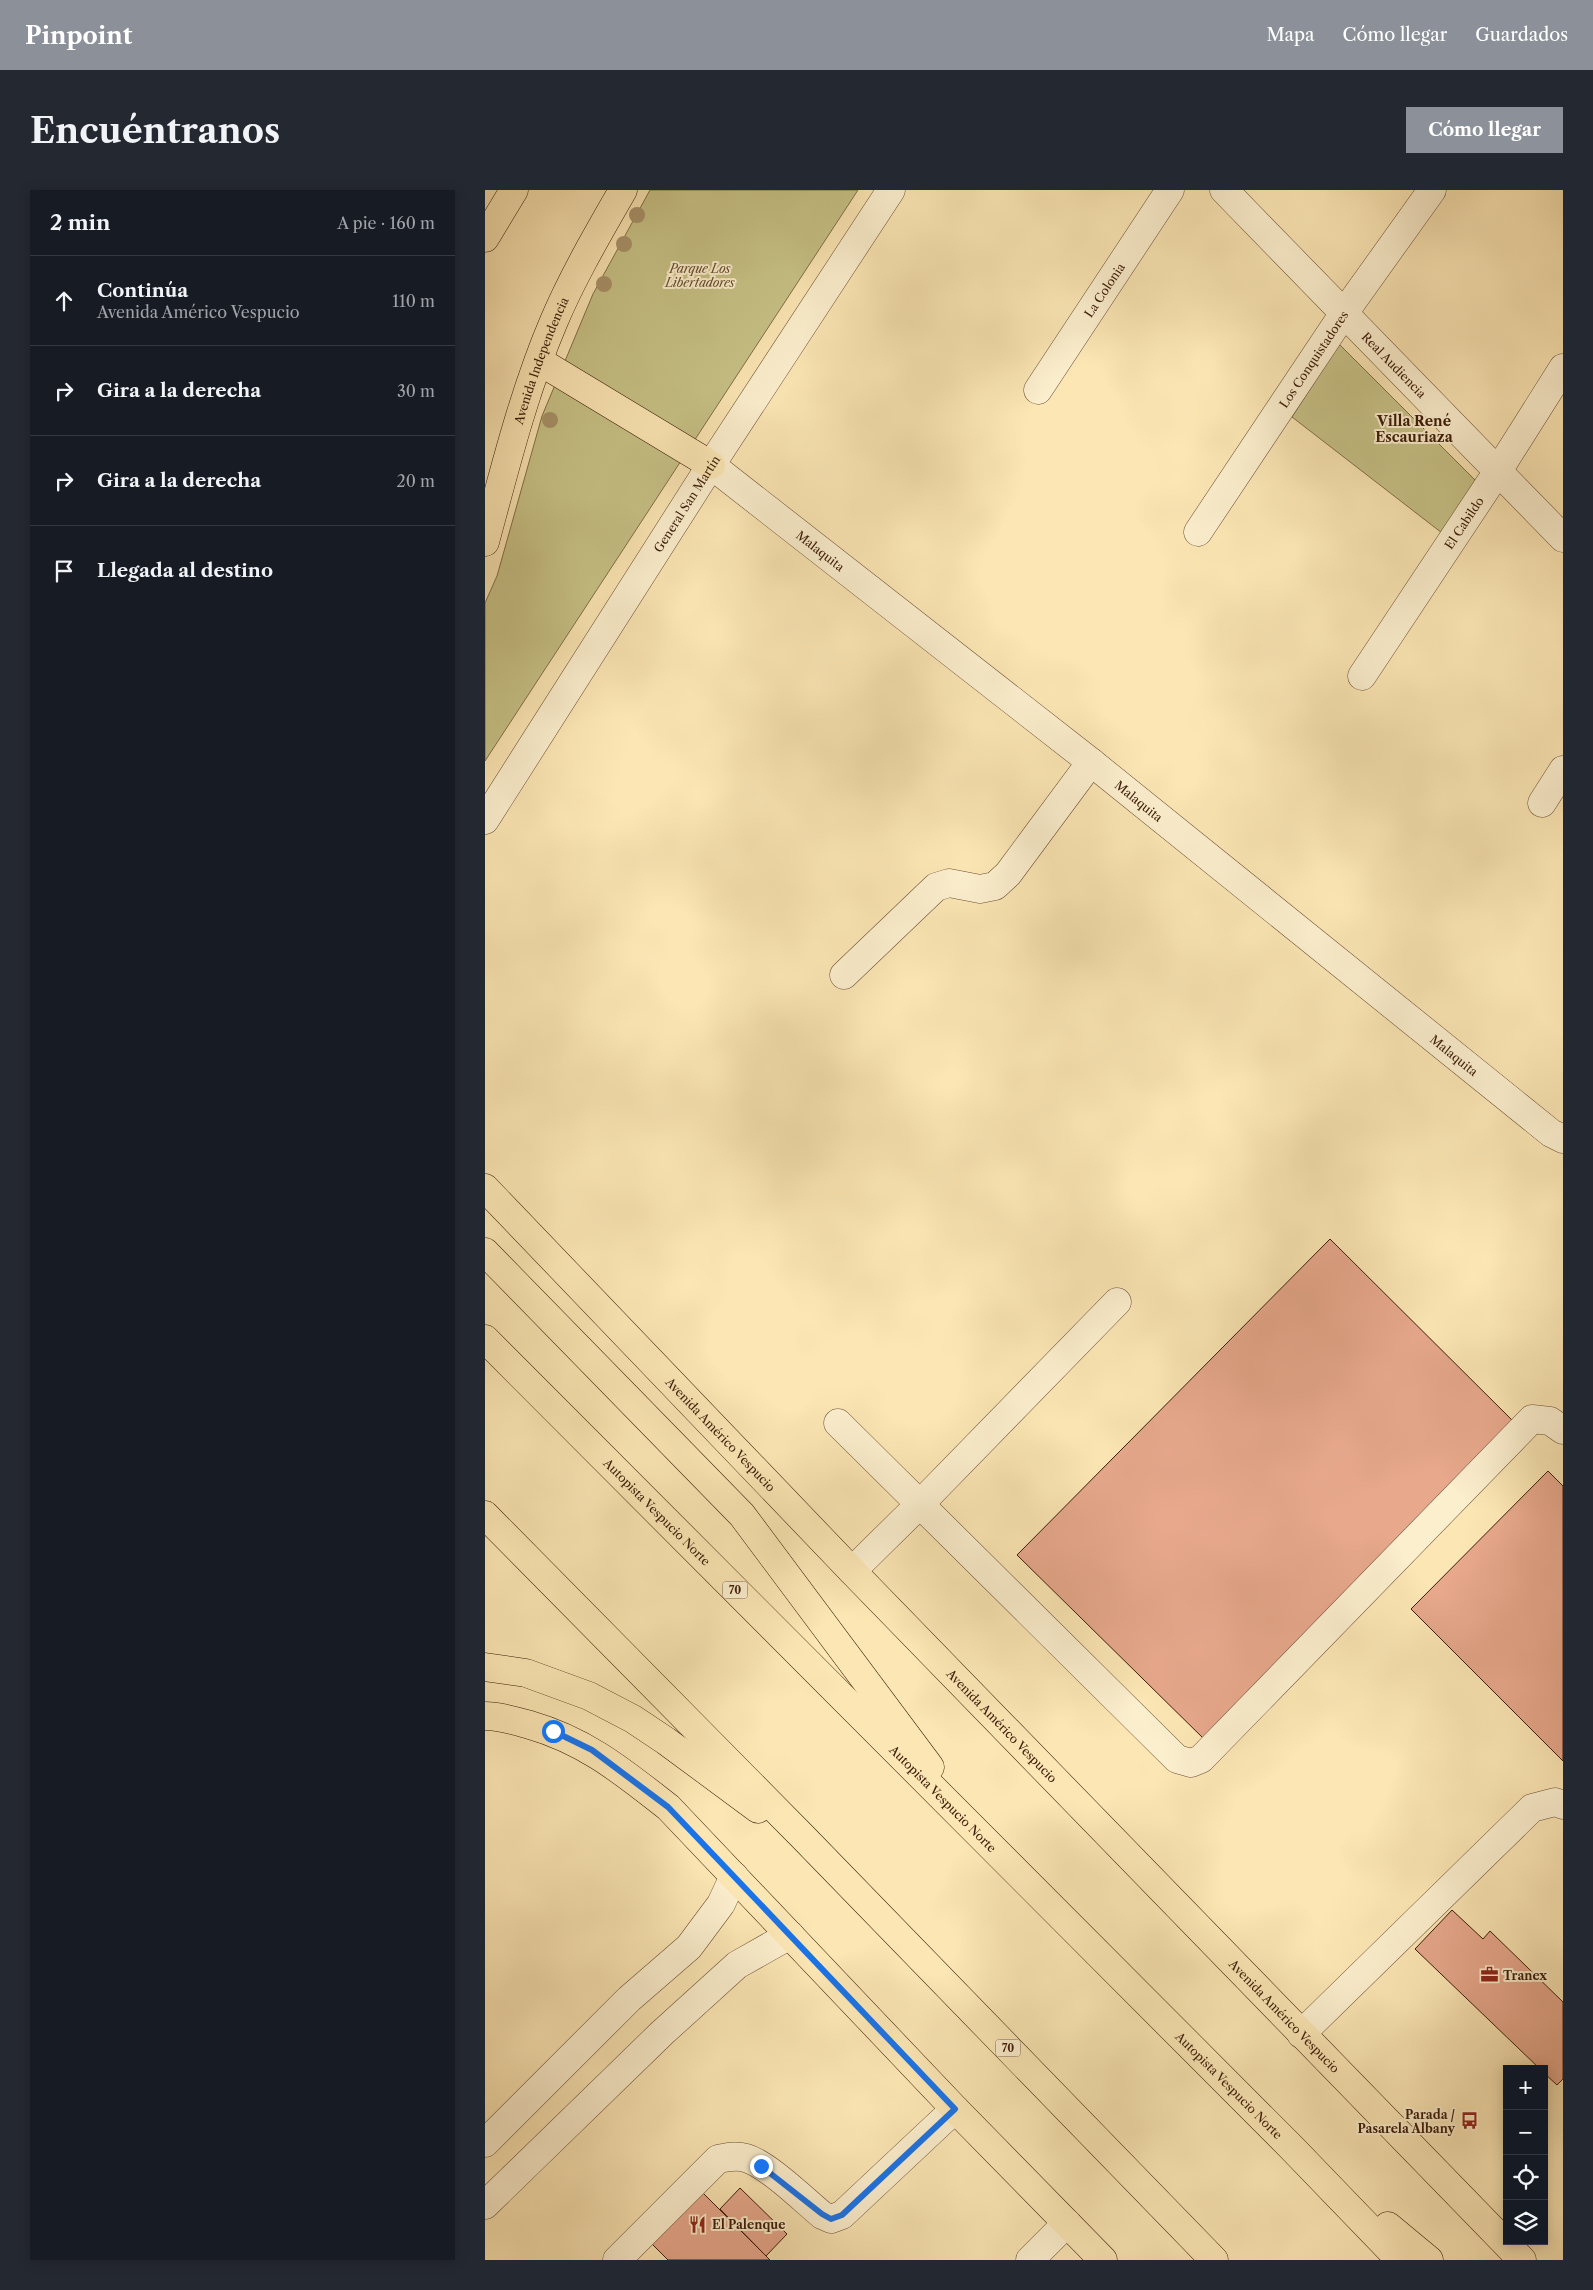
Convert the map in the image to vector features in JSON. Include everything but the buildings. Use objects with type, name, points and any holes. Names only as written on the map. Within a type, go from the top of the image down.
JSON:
[{"type":"main road","points":[[485,238],[514,190]]},
{"type":"main road","name":"Avenida Independencia","points":[[485,542],[504,471],[554,320],[623,190]]},
{"type":"main road","points":[[539,361],[711,465]]},
{"type":"main road","name":"Avenida Américo Vespucio","points":[[485,1188],[851,1571],[1522,2260]]},
{"type":"main road","points":[[485,1252],[742,1515],[985,1841]]},
{"type":"main road","name":"Autopista Vespucio Norte","points":[[485,1339],[1291,2147],[1400,2260]]},
{"type":"main road","name":"70","points":[[485,1515],[802,1836],[1214,2260]]},
{"type":"main road","points":[[485,1666],[526,1673],[589,1696],[624,1714],[666,1741],[724,1786],[802,1836]]},
{"type":"main road","points":[[485,1716],[553,1731],[592,1750],[668,1807],[955,2109],[1103,2260]]},
{"type":"main road","points":[[1291,2147],[1429,2260]]},
{"type":"street","name":"General San Martín","points":[[485,820],[711,465],[891,190]]},
{"type":"street","name":"La Colonia","points":[[1038,390],[1170,190]]},
{"type":"street","name":"Real Audiencia","points":[[1224,190],[1563,538]]},
{"type":"street","name":"Los Conquistadores","points":[[1198,532],[1344,313],[1432,190]]},
{"type":"street","name":"El Cabildo","points":[[1362,676],[1498,471],[1563,368]]},
{"type":"street","name":"Malaquita","points":[[711,465],[1091,762],[1543,1127],[1563,1139]]},
{"type":"street","points":[[844,975],[936,887],[949,883],[980,889],[995,886],[1008,874],[1091,762]]},
{"type":"street","points":[[1542,803],[1563,770]]},
{"type":"street","points":[[851,1571],[920,1504],[1117,1302]]},
{"type":"street","points":[[838,1423],[1177,1759],[1191,1763],[1201,1759],[1532,1419],[1550,1421],[1563,1430]]},
{"type":"street","points":[[1301,2034],[1532,1808],[1555,1802],[1563,1805]]},
{"type":"street","points":[[485,2143],[629,1999],[689,1947],[721,1904],[734,1876]]},
{"type":"street","points":[[485,2205],[662,2033],[737,1966],[790,1935]]},
{"type":"street","points":[[617,2260],[719,2159],[740,2157],[761,2166],[822,2214],[831,2219],[842,2215],[955,2109]]},
{"type":"street","points":[[1030,2260],[1067,2223]]},
{"type":"green space","name":"Parque Los Libertadores","points":[[650,190],[858,190],[485,761],[485,603],[497,576],[542,416],[593,294]]},
{"type":"green space","points":[[1339,344],[1478,483],[1442,533],[1292,417]]},
{"type":"place","name":"Tranex","points":[[1489,1975]]},
{"type":"place","name":"Parada / Pasarela Albany","points":[[1469,2121]]},
{"type":"place","name":"El Palenque","points":[[698,2224]]},
{"type":"district","name":"Villa René Escauriaza","points":[[1414,430]]},
{"type":"route","points":[[553,1731],[592,1750],[620,1769],[668,1807],[955,2109],[842,2215],[831,2219],[761,2166]]}]
